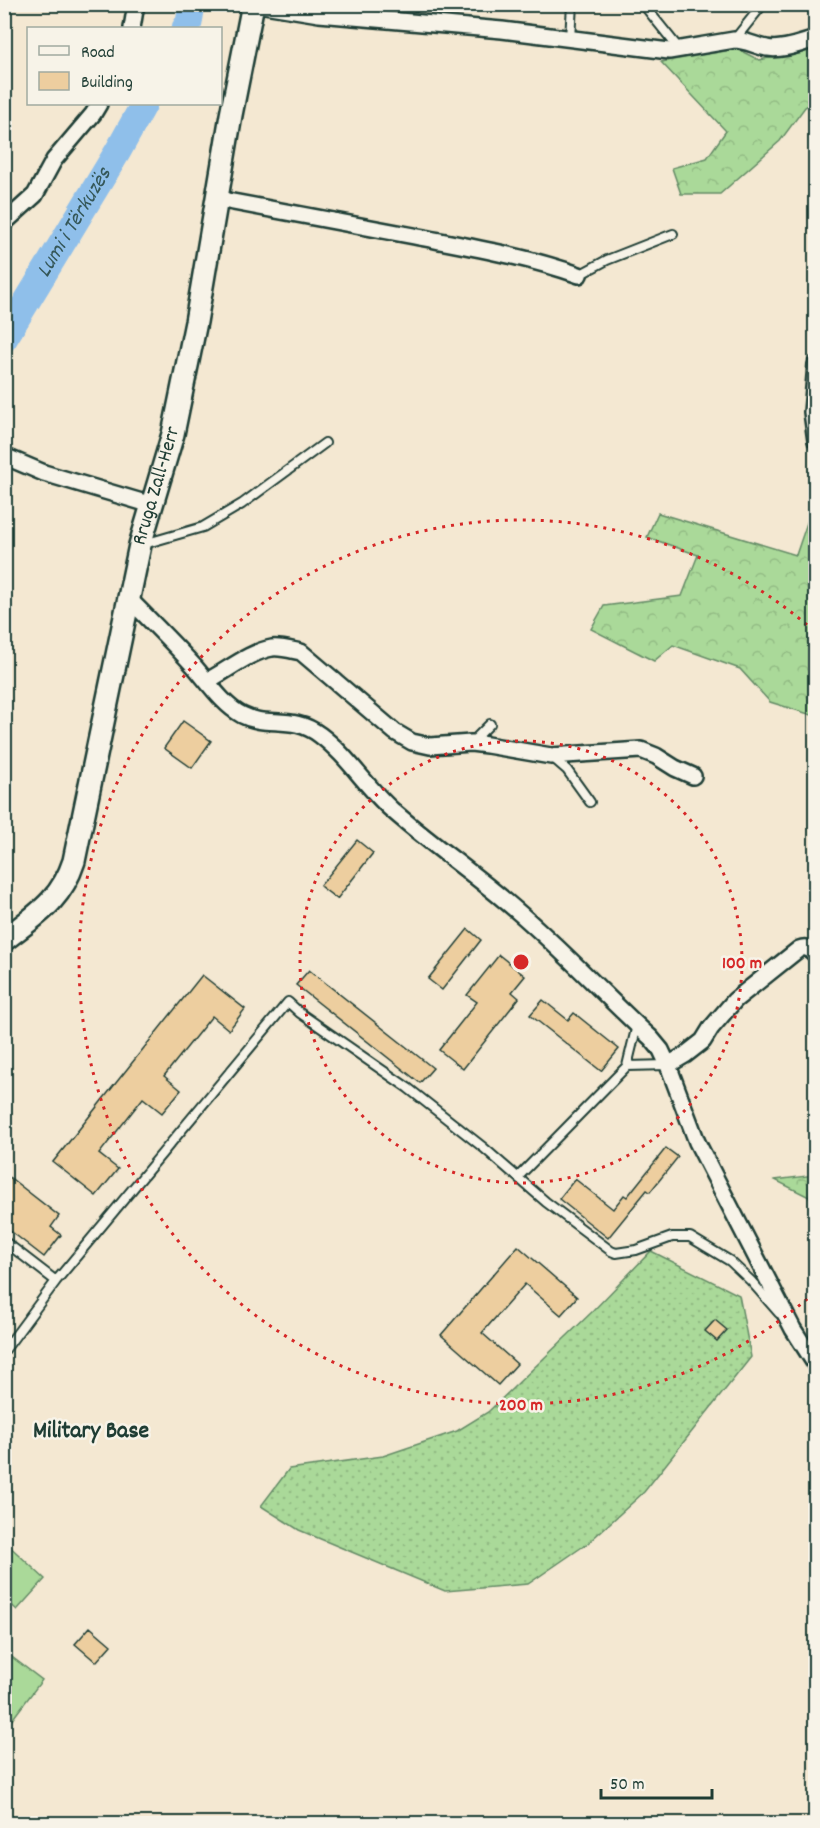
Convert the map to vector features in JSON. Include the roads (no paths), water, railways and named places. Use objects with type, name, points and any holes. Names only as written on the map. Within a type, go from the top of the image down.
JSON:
[{"type":"main road","name":"Rruga Zall-Herr","points":[[4,940],[46,907],[60,892],[69,877],[74,861],[140,545],[175,425],[255,4]]},
{"type":"street","points":[[132,27],[136,4]]},
{"type":"street","points":[[255,4],[319,14],[502,30],[669,51],[739,40],[777,49],[810,41],[816,29]]},
{"type":"street","points":[[4,223],[34,195],[54,160],[98,105]]},
{"type":"street","points":[[217,198],[499,252],[579,274]]},
{"type":"street","points":[[816,364],[812,412],[816,441]]},
{"type":"street","points":[[4,456],[44,472],[152,505]]},
{"type":"street","points":[[128,598],[228,704],[241,714],[254,720],[293,722],[309,727],[321,736],[386,804],[422,836],[516,909],[661,1050],[697,1142],[793,1329],[816,1365]]},
{"type":"street","points":[[207,681],[256,653],[272,648],[287,649],[301,652],[395,732],[412,741],[430,746],[471,743],[551,756],[641,750],[693,776]]},
{"type":"street","points":[[668,1065],[703,1041],[735,1000],[799,949],[804,947],[816,955]]},
{"type":"lane","points":[[570,39],[572,4]]},
{"type":"lane","points":[[643,4],[681,50]]},
{"type":"lane","points":[[739,40],[763,4]]},
{"type":"lane","points":[[579,274],[607,260],[673,234]]},
{"type":"lane","points":[[140,545],[203,527],[242,504],[325,443]]},
{"type":"lane","points":[[471,743],[490,724]]},
{"type":"lane","points":[[551,756],[567,770],[590,802]]},
{"type":"lane","points":[[4,1351],[56,1281],[288,1002],[300,1013],[408,1088],[484,1148],[546,1202],[616,1253],[636,1250],[672,1237],[690,1237],[730,1261],[751,1281],[793,1329]]},
{"type":"lane","points":[[518,1177],[627,1066],[637,1025]]},
{"type":"lane","points":[[627,1066],[668,1065]]},
{"type":"lane","points":[[4,1241],[56,1281]]},
{"type":"waterway","name":"Lumi i Tërkuzës","points":[[186,27],[189,23],[192,4]]},
{"type":"waterway","name":"Lumi i Tërkuzës","points":[[4,339],[143,105]]},
{"type":"district","name":"Military Base","points":[[91,1432]]}]
